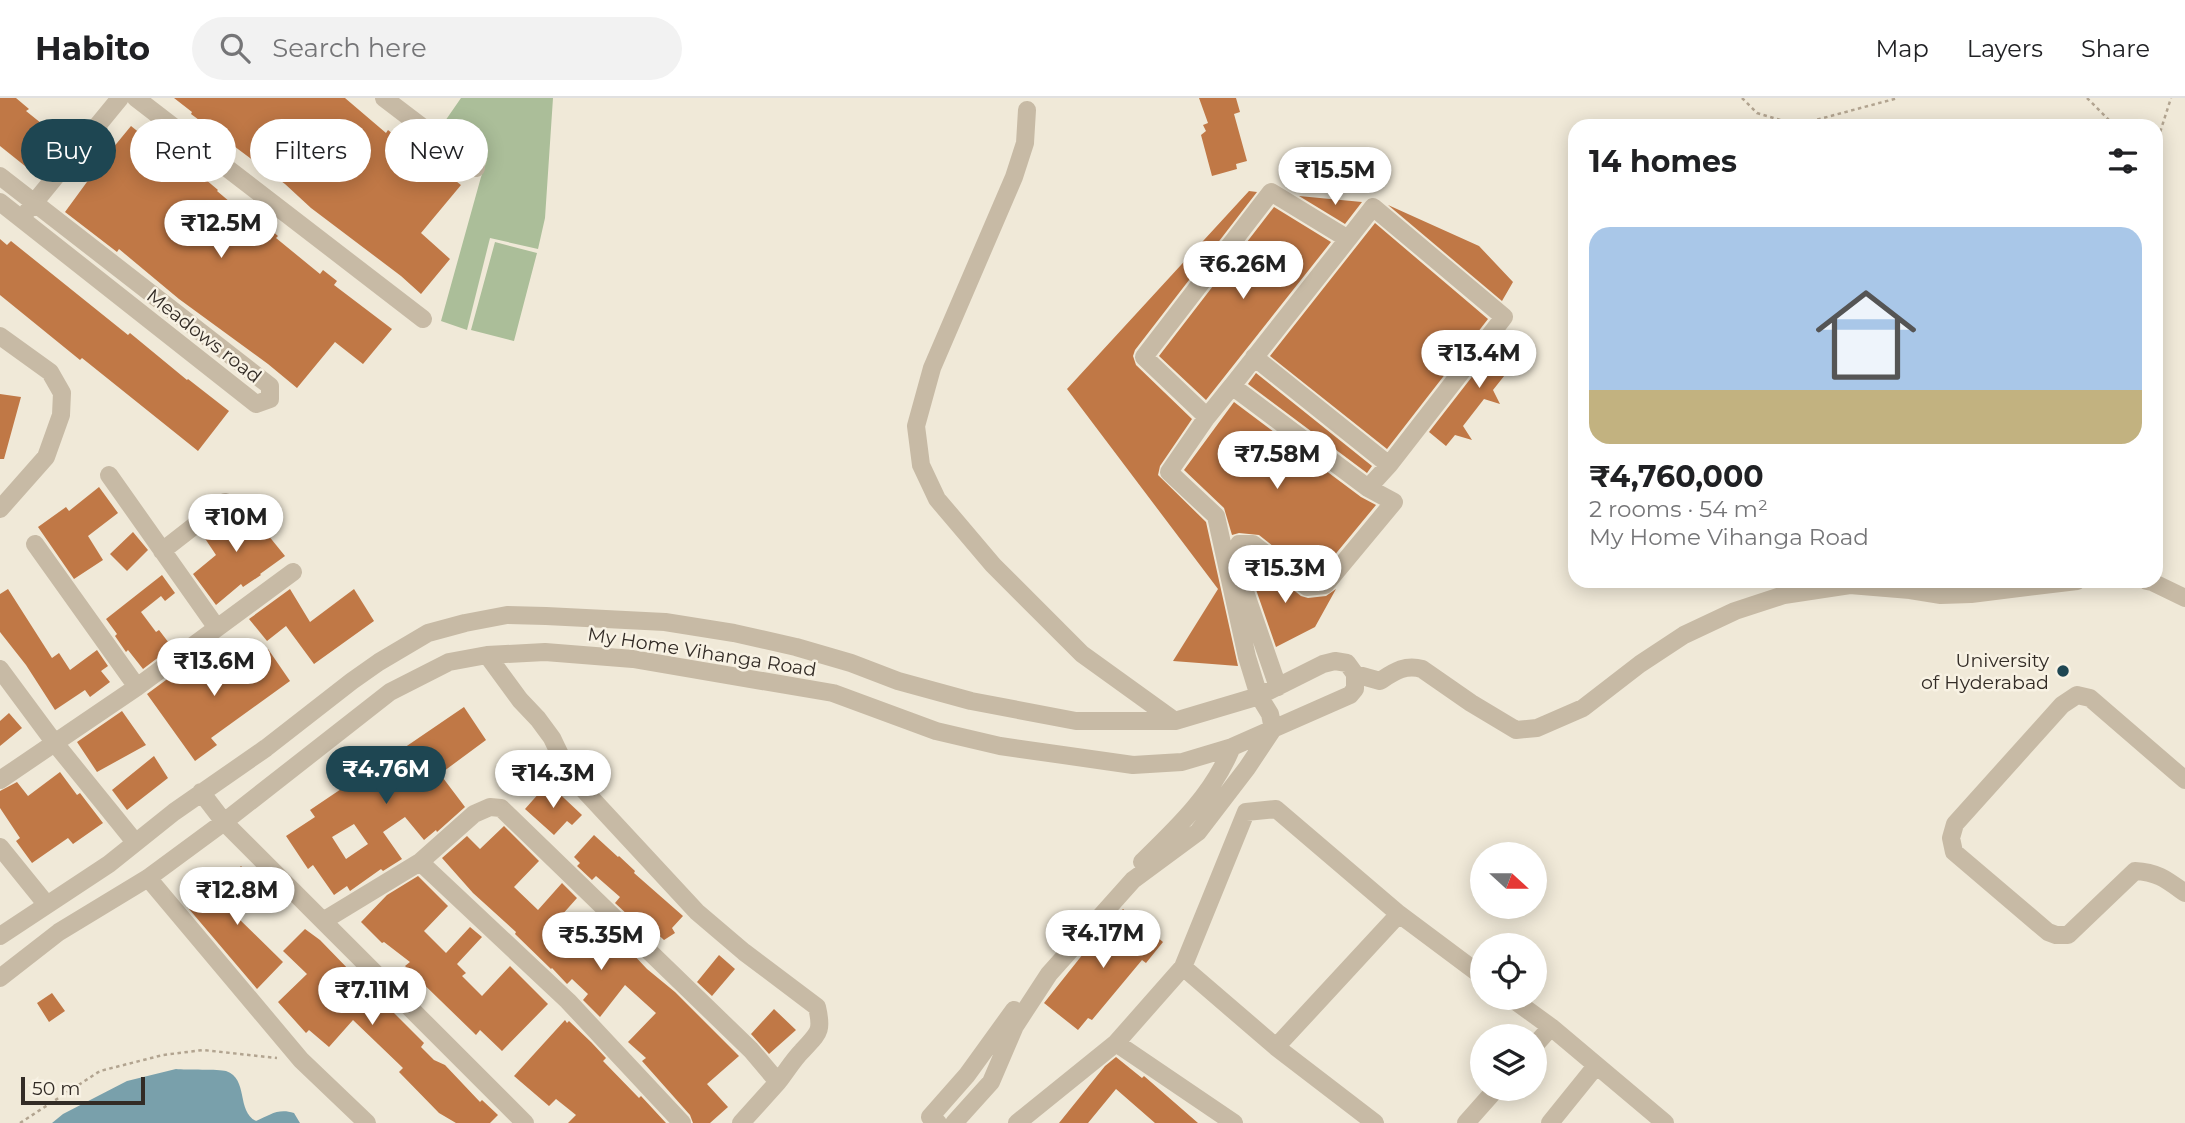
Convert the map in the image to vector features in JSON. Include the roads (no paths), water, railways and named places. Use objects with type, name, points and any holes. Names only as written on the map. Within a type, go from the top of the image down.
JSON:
[{"type":"street","points":[[21,218],[120,98]]},
{"type":"street","points":[[136,98],[423,319]]},
{"type":"street","points":[[384,98],[412,119]]},
{"type":"street","points":[[1027,110],[1025,143],[1014,177],[932,368],[916,426],[921,465],[937,499],[993,565],[1082,654],[1175,721]]},
{"type":"street","name":"Meadows road","points":[[0,176],[270,386],[270,399],[256,404],[0,202]]},
{"type":"street","points":[[1207,417],[1144,358],[1271,192],[1348,239]]},
{"type":"street","points":[[1232,386],[1368,488],[1394,502],[1325,585],[1307,587],[1216,516],[1169,472],[1207,417],[1373,207],[1504,317],[1389,465],[1368,488]]},
{"type":"street","points":[[0,336],[50,372],[62,393],[61,415],[46,457],[0,509]]},
{"type":"street","points":[[1254,356],[1389,465]]},
{"type":"street","points":[[109,475],[217,628]]},
{"type":"street","points":[[162,551],[225,502]]},
{"type":"street","points":[[954,1123],[991,1082],[1016,1026],[1049,974],[1133,880],[1198,832],[1273,729],[1270,714],[1259,696],[1247,657],[1216,516]]},
{"type":"street","points":[[35,544],[137,687]]},
{"type":"street","points":[[1253,544],[1239,544],[1233,557],[1278,687]]},
{"type":"street","points":[[0,780],[137,687],[293,572]]},
{"type":"street","points":[[0,936],[108,864],[201,792],[267,748],[352,681],[428,633],[507,615],[664,622],[734,633],[796,647],[851,663],[898,681],[971,701],[1076,721],[1175,721],[1259,696],[1323,664],[1335,661],[1347,663],[1355,674],[1380,681],[1401,668],[1413,666],[1422,669],[1516,730],[1537,728],[1583,708],[1684,635],[1735,611],[1784,595],[1830,588]]},
{"type":"street","points":[[1886,588],[1941,595],[2020,588]]},
{"type":"street","points":[[2163,588],[2185,598]]},
{"type":"street","name":"My Home Vihanga Road","points":[[0,978],[59,932],[148,878],[390,692],[449,662],[487,655],[545,652],[633,659],[833,693],[936,731],[1000,746],[1133,765],[1182,762],[1232,747],[1350,695],[1355,689],[1355,674]]},
{"type":"street","points":[[487,655],[552,738],[563,761],[581,787],[697,912],[763,967],[817,1007],[820,1022],[816,1038],[801,1051],[778,1082],[741,1123]]},
{"type":"street","points":[[0,669],[54,742],[135,842]]},
{"type":"street","points":[[2185,780],[2090,698],[2077,695],[2062,705],[1955,824],[1951,838],[1954,852],[2048,932],[2056,935],[2068,935],[2135,871],[2158,875],[2185,893]]},
{"type":"street","points":[[938,1123],[930,1117],[967,1074],[1070,934],[1193,812],[1224,766],[1232,747]]},
{"type":"street","points":[[201,792],[224,822],[525,1123]]},
{"type":"street","points":[[323,920],[420,862],[474,814],[490,807],[501,808],[751,1050],[778,1082]]},
{"type":"street","points":[[1017,1123],[1116,1043],[1183,967],[1246,812],[1276,809],[1399,914],[1470,967]]},
{"type":"street","points":[[0,847],[47,905]]},
{"type":"street","points":[[420,862],[568,1001],[682,1123]]},
{"type":"street","points":[[148,878],[302,1060],[367,1123]]},
{"type":"street","points":[[1276,1047],[1399,914]]},
{"type":"street","points":[[1183,967],[1276,1047],[1375,1123]]},
{"type":"street","points":[[1528,1010],[1665,1123]]},
{"type":"street","points":[[1547,1032],[1551,1027]]},
{"type":"street","points":[[1116,1043],[1229,1121]]},
{"type":"street","points":[[1550,1123],[1596,1066]]},
{"type":"street","points":[[1466,1123],[1485,1101]]},
{"type":"water","points":[[176,1069],[226,1071],[238,1081],[246,1110],[256,1121],[283,1111],[294,1113],[300,1123],[52,1123],[63,1114],[127,1081]]},
{"type":"place","name":"University of Hyderabad","points":[[2063,671]]}]
